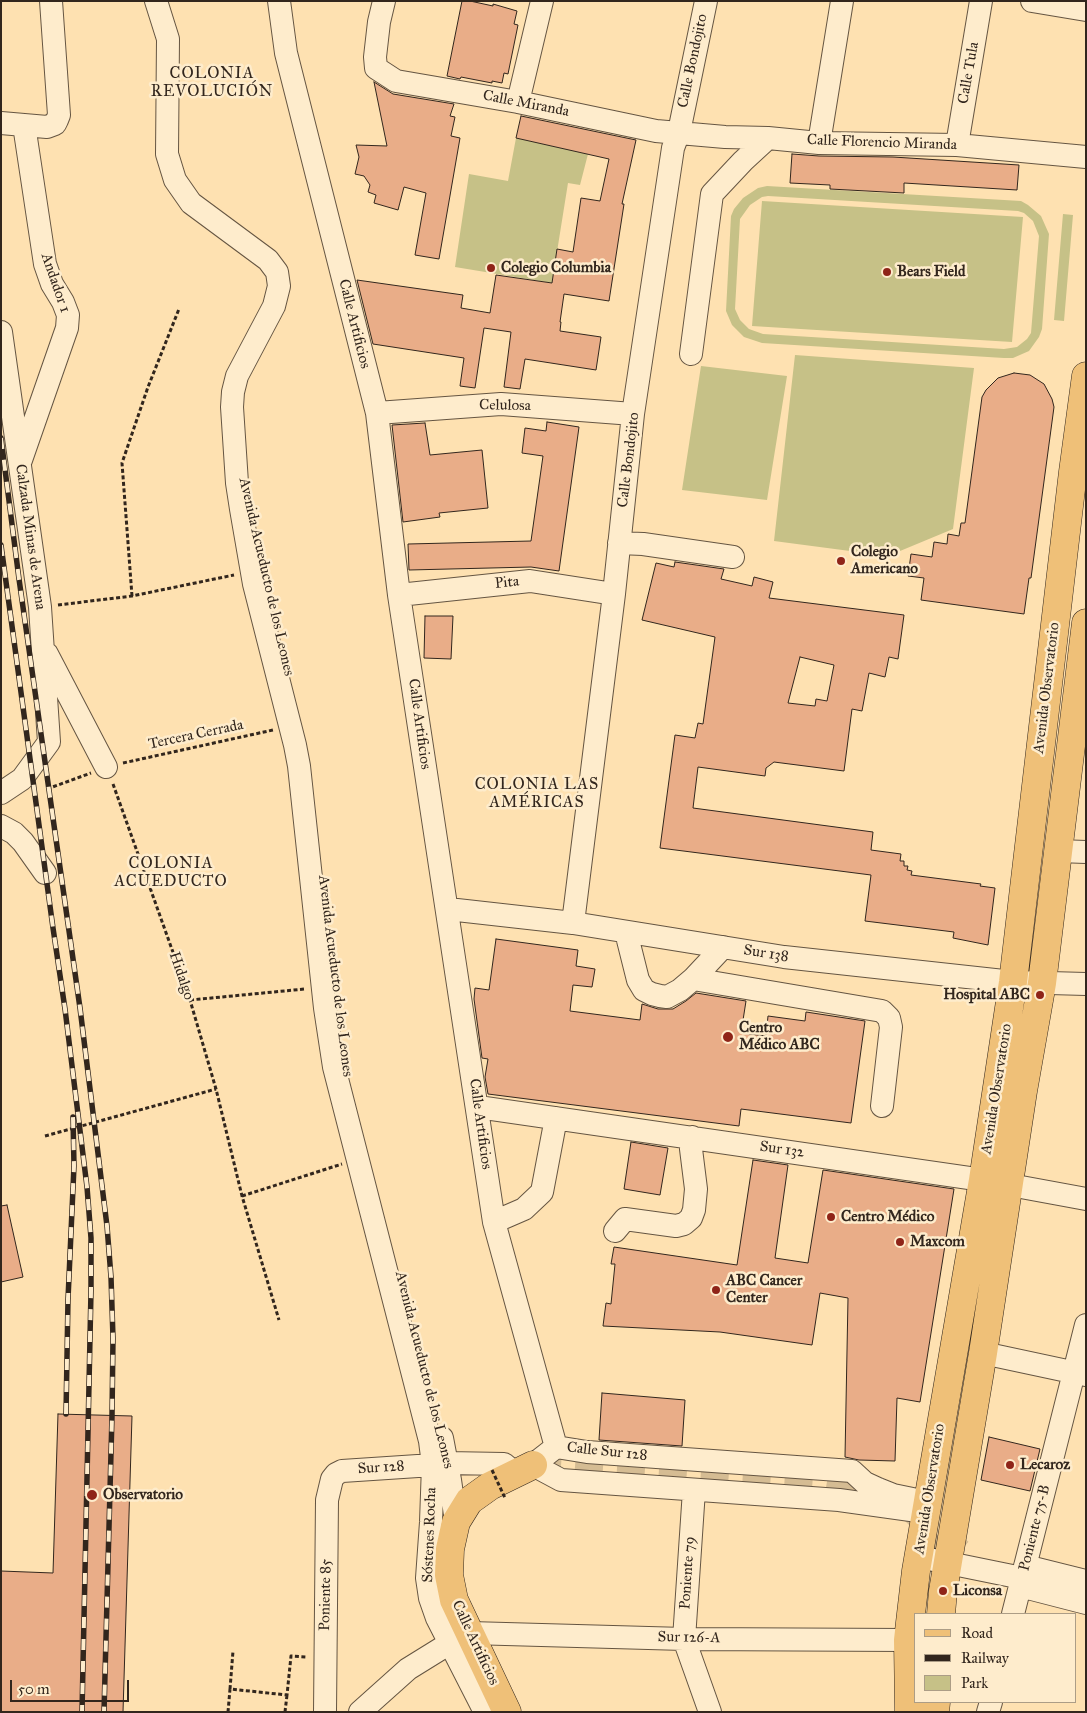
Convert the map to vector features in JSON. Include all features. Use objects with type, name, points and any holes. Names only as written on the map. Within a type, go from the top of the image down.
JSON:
[{"type":"main road","name":"Avenida Observatorio","points":[[908,1712],[908,1640],[919,1557],[983,1180],[1013,982],[1086,376]]},
{"type":"main road","name":"Avenida Observatorio","points":[[940,1613],[1010,1185],[1023,1091],[1042,983],[1086,623]]},
{"type":"main road","name":"Calle Artificios","points":[[507,1712],[460,1638],[449,1575],[450,1549],[456,1522],[469,1501],[514,1470]]},
{"type":"street","points":[[1,123],[24,126],[51,126],[57,120],[51,1]]},
{"type":"street","name":"Avenida Acueducto de los Leones","points":[[156,1],[168,39],[167,154],[175,180],[191,203],[268,260],[277,272],[279,286],[274,306],[237,376],[233,392],[232,407],[240,500],[252,571],[291,726],[299,766],[323,987],[334,1067],[427,1426],[456,1522]]},
{"type":"street","name":"Calle Artificios","points":[[280,1],[286,53],[377,413],[400,595],[494,1222],[556,1446]]},
{"type":"street","name":"Calle Miranda","points":[[384,1],[379,22],[375,57],[376,68],[396,81],[518,102],[656,130],[679,132]]},
{"type":"street","points":[[518,102],[542,1]]},
{"type":"street","name":"Calle Bondojito","points":[[573,923],[614,594],[634,414],[673,148],[679,132],[706,1]]},
{"type":"street","points":[[819,143],[842,1]]},
{"type":"street","name":"Calle Tula","points":[[957,145],[981,1]]},
{"type":"street","points":[[1032,1],[1086,10]]},
{"type":"street","name":"Andador 1","points":[[19,463],[68,328],[68,315],[63,302],[52,284],[45,264],[24,126]]},
{"type":"street","name":"Calle Florencio Miranda","points":[[679,132],[819,143],[957,145],[1086,157]]},
{"type":"street","points":[[691,354],[712,194],[768,138]]},
{"type":"street","name":"Calzada Minas de Arena","points":[[1,332],[40,607],[49,742],[22,779],[1,793]]},
{"type":"street","name":"Celulosa","points":[[377,413],[501,404],[634,414]]},
{"type":"street","name":"Avenida Acueducto de los Leones","points":[[236,456],[248,490],[308,758],[345,1065],[410,1303],[440,1464]]},
{"type":"street","points":[[619,542],[734,557]]},
{"type":"street","name":"Pita","points":[[400,595],[530,581],[614,594]]},
{"type":"street","points":[[43,647],[106,767]]},
{"type":"street","points":[[1,826],[14,833],[24,842],[44,873]]},
{"type":"street","points":[[1058,851],[1086,852]]},
{"type":"street","name":"Sur 138","points":[[448,909],[573,923],[784,957],[1013,982],[1086,984]]},
{"type":"street","points":[[626,932],[638,980],[644,990],[652,994],[667,996],[680,990],[693,980],[723,947]]},
{"type":"street","points":[[693,980],[882,1011],[889,1018],[891,1027],[882,1106]]},
{"type":"street","name":"Sur 132","points":[[478,1107],[983,1180],[1086,1199]]},
{"type":"street","points":[[494,1222],[524,1209],[542,1192],[556,1118]]},
{"type":"street","points":[[615,1231],[625,1219],[676,1226],[684,1224],[691,1218],[694,1210],[696,1189],[691,1149],[692,1137]]},
{"type":"street","name":"Poniente 75-B","points":[[1013,1613],[1080,1374],[1086,1325]]},
{"type":"street","points":[[983,1353],[1080,1374]]},
{"type":"street","name":"Calle Sur 128","points":[[514,1470],[556,1446],[587,1452],[852,1472]]},
{"type":"street","name":"Sur 128","points":[[332,1479],[342,1471],[440,1464],[504,1464],[514,1470]]},
{"type":"street","name":"Sóstenes Rocha","points":[[440,1464],[431,1522],[427,1578],[430,1598],[437,1618],[460,1638],[485,1712]]},
{"type":"street","name":"Calle Sur 128","points":[[514,1470],[561,1480],[926,1507]]},
{"type":"street","points":[[840,1500],[837,1494],[838,1485],[852,1472],[865,1483],[926,1507]]},
{"type":"street","name":"Poniente 85","points":[[325,1712],[327,1500],[332,1479]]},
{"type":"street","name":"Poniente 79","points":[[694,1490],[684,1639],[710,1712]]},
{"type":"street","points":[[919,1557],[1022,1578],[1086,1582]]},
{"type":"street","points":[[1022,1578],[1020,1586],[1086,1603]]},
{"type":"street","points":[[360,1712],[408,1669],[460,1638]]},
{"type":"street","name":"Sur 126-A","points":[[460,1638],[908,1640]]},
{"type":"path","points":[[132,596],[122,463],[148,387],[179,309]]},
{"type":"path","points":[[40,607],[132,596],[252,571]]},
{"type":"path","name":"Tercera Cerrada","points":[[47,789],[106,767],[291,726]]},
{"type":"path","name":"Hidalgo","points":[[106,767],[190,1000],[216,1089],[242,1196],[279,1320]]},
{"type":"path","points":[[190,1000],[323,987]]},
{"type":"path","points":[[45,1136],[216,1089]]},
{"type":"path","points":[[242,1196],[358,1159]]},
{"type":"path","points":[[505,1498],[514,1470]]},
{"type":"path","points":[[228,1712],[233,1651]]},
{"type":"path","points":[[285,1712],[290,1656],[325,1658]]},
{"type":"path","points":[[230,1689],[287,1695]]},
{"type":"green space","points":[[516,138],[588,154],[580,185],[568,183],[552,283],[455,267],[469,174],[508,181]]},
{"type":"green space","points":[[767,186],[1021,201],[1041,216],[1049,234],[1042,329],[1039,337],[1029,351],[1013,358],[1004,358],[762,343],[744,337],[732,325],[726,311],[731,216],[743,198],[758,188]],"holes":[[[762,197],[1018,211],[1024,213],[1033,221],[1039,236],[1031,333],[1017,347],[1004,349],[763,334],[749,329],[740,320],[735,309],[740,219],[750,205]]]},
{"type":"green space","name":"Bears Field","points":[[762,201],[1023,217],[1012,342],[752,326]]},
{"type":"green space","points":[[1063,214],[1073,215],[1064,321],[1054,320]]},
{"type":"green space","points":[[795,355],[974,368],[953,529],[888,556],[774,541]]},
{"type":"green space","points":[[701,366],[787,376],[767,500],[682,490]]},
{"type":"building","points":[[462,1],[493,6],[493,4],[517,11],[514,24],[518,25],[508,74],[504,73],[502,83],[447,76]]},
{"type":"building","points":[[374,82],[393,94],[454,104],[450,116],[455,117],[451,136],[460,138],[439,259],[415,255],[426,193],[404,187],[398,210],[374,203],[376,195],[368,192],[370,185],[364,176],[355,174],[359,157],[356,145],[387,146]]},
{"type":"building","points":[[521,116],[636,140],[622,204],[624,204],[609,301],[564,294],[560,331],[601,337],[596,370],[525,359],[520,389],[504,387],[511,332],[484,328],[475,388],[460,386],[464,358],[373,344],[357,280],[463,295],[461,308],[490,313],[496,275],[552,283],[557,249],[573,252],[581,198],[600,201],[609,159],[516,138]]},
{"type":"building","points":[[792,154],[893,157],[1019,165],[1017,190],[904,183],[904,193],[830,189],[830,185],[790,183]]},
{"type":"building","points":[[1014,373],[1030,375],[1044,384],[1054,407],[1031,578],[1029,578],[1024,614],[921,600],[924,578],[908,576],[911,554],[932,557],[934,542],[947,544],[948,534],[959,536],[961,523],[965,523],[982,397],[998,378]]},
{"type":"building","points":[[547,422],[579,427],[559,571],[531,567],[409,570],[408,544],[531,541],[543,456],[522,453],[525,428],[546,431]]},
{"type":"building","points":[[425,423],[430,455],[482,450],[488,508],[439,513],[440,517],[403,522],[392,425]]},
{"type":"building","points":[[675,562],[724,569],[721,579],[752,586],[754,577],[773,582],[769,598],[904,615],[898,659],[889,657],[885,677],[869,673],[862,711],[852,709],[844,771],[774,762],[766,768],[765,776],[698,767],[693,808],[873,832],[871,850],[901,854],[900,861],[904,861],[904,866],[908,866],[907,870],[912,871],[911,875],[981,884],[980,886],[995,888],[988,945],[953,938],[954,932],[865,921],[871,875],[660,848],[675,735],[695,738],[698,723],[703,724],[715,637],[642,620],[656,563],[674,567]],"holes":[[[800,657],[834,665],[827,701],[816,699],[815,706],[788,703]]]},
{"type":"building","points":[[425,616],[453,616],[451,659],[424,658]]},
{"type":"building","points":[[496,939],[578,950],[576,966],[595,969],[592,987],[573,985],[570,1011],[640,1020],[642,1004],[658,1009],[673,1009],[696,993],[746,1001],[741,1033],[766,1036],[768,1016],[805,1021],[806,1012],[865,1021],[851,1123],[741,1109],[739,1126],[488,1094],[485,1077],[488,1059],[482,1058],[474,999],[475,988],[489,990]]},
{"type":"building","points":[[631,1142],[668,1148],[660,1195],[624,1189]]},
{"type":"building","points":[[753,1160],[788,1165],[775,1258],[808,1263],[823,1170],[954,1189],[920,1402],[897,1398],[895,1461],[859,1460],[845,1457],[848,1298],[820,1293],[812,1345],[720,1332],[603,1326],[606,1303],[611,1304],[615,1264],[611,1264],[614,1247],[737,1265]]},
{"type":"building","points":[[7,1205],[23,1277],[1,1282],[1,1206]]},
{"type":"building","points":[[602,1393],[685,1400],[682,1446],[599,1440]]},
{"type":"building","name":"Observatorio","points":[[58,1414],[132,1416],[123,1712],[1,1712],[1,1571],[53,1573]]},
{"type":"building","name":"Lecaroz","points":[[989,1437],[1040,1449],[1030,1491],[981,1480]]},
{"type":"tunnel","points":[[533,1465],[818,1485],[883,1496],[901,1502],[914,1510],[967,1559]]},
{"type":"railway","points":[[1,438],[19,579],[80,1008],[107,1226],[113,1338],[104,1712]]},
{"type":"railway","points":[[1,545],[65,1009],[87,1187],[91,1238],[82,1712]]},
{"type":"railway","points":[[66,1414],[68,1299],[74,1166],[73,1117]]},
{"type":"place","name":"Colegio Columbia","points":[[491,268]]},
{"type":"place","name":"Bears Field","points":[[887,272]]},
{"type":"place","name":"Colegio Americano","points":[[841,561]]},
{"type":"place","name":"Hospital ABC","points":[[1040,995]]},
{"type":"place","name":"Centro Médico ABC","points":[[728,1037]]},
{"type":"place","name":"Centro Médico","points":[[831,1217]]},
{"type":"place","name":"Maxcom","points":[[900,1242]]},
{"type":"place","name":"ABC Cancer Center","points":[[716,1290]]},
{"type":"place","name":"Lecaroz","points":[[1010,1465]]},
{"type":"place","name":"Observatorio","points":[[92,1495]]},
{"type":"place","name":"Liconsa","points":[[943,1591]]},
{"type":"district","name":"COLONIA REVOLUCIÓN","points":[[212,83]]},
{"type":"district","name":"COLONIA LAS AMÉRICAS","points":[[537,794]]},
{"type":"district","name":"COLONIA ACUEDUCTO","points":[[171,873]]}]
